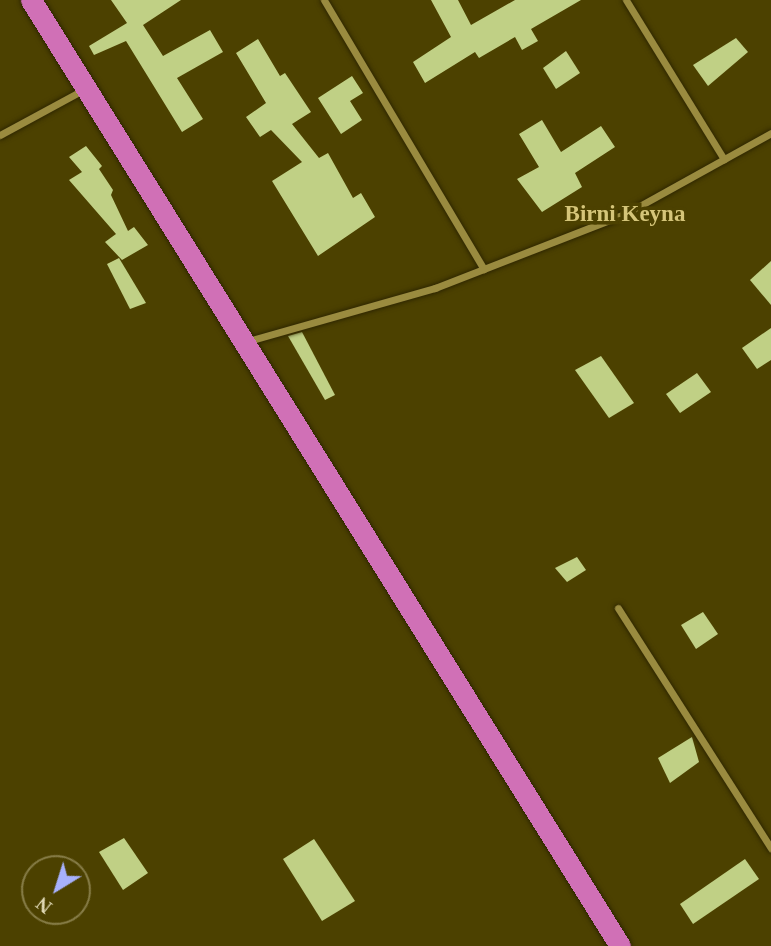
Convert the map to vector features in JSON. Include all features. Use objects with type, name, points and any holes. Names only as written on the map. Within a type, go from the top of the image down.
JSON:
[{"type":"highway","points":[[31,0],[620,946]]},
{"type":"street","points":[[324,0],[484,269]]},
{"type":"street","points":[[626,0],[724,159]]},
{"type":"street","points":[[0,135],[86,88]]},
{"type":"street","points":[[245,342],[435,288],[625,214],[771,133]]},
{"type":"street","points":[[618,608],[771,848]]},
{"type":"building","points":[[111,0],[181,0],[143,25],[163,56],[210,30],[223,52],[177,78],[203,119],[182,132],[126,41],[94,55],[89,46],[127,23]]},
{"type":"building","points":[[431,0],[458,0],[471,25],[515,0],[581,0],[531,29],[538,41],[522,50],[515,37],[479,58],[475,52],[425,83],[413,62],[451,37]]},
{"type":"building","points":[[736,38],[748,52],[708,86],[693,65]]},
{"type":"building","points":[[258,39],[280,76],[285,73],[311,112],[292,124],[319,158],[328,153],[353,198],[361,193],[375,217],[318,256],[272,181],[302,162],[271,130],[260,137],[246,117],[266,103],[236,53]]},
{"type":"building","points":[[566,51],[580,73],[556,89],[543,68]]},
{"type":"building","points":[[352,76],[363,93],[350,101],[362,120],[341,134],[318,98]]},
{"type":"building","points":[[542,120],[561,152],[601,126],[615,147],[575,173],[582,187],[542,212],[517,179],[539,167],[519,134]]},
{"type":"building","points":[[86,146],[102,166],[99,169],[113,190],[111,195],[128,231],[134,227],[148,245],[122,260],[105,242],[116,234],[69,180],[82,172],[69,157]]},
{"type":"building","points":[[119,258],[146,303],[130,309],[107,264]]},
{"type":"building","points":[[771,261],[771,305],[750,280]]},
{"type":"building","points":[[771,328],[771,360],[757,369],[742,348]]},
{"type":"building","points":[[302,332],[335,395],[325,400],[288,336]]},
{"type":"building","points":[[601,356],[634,403],[609,418],[575,370]]},
{"type":"building","points":[[697,373],[711,392],[680,413],[666,394]]},
{"type":"building","points":[[577,557],[586,570],[567,582],[555,568]]},
{"type":"building","points":[[703,612],[718,634],[696,649],[681,625]]},
{"type":"building","points":[[692,737],[699,762],[670,783],[658,758]]},
{"type":"building","points":[[124,838],[148,873],[123,890],[99,852]]},
{"type":"building","points":[[314,839],[355,901],[322,921],[283,859]]},
{"type":"building","points":[[745,859],[759,879],[693,924],[680,904]]},
{"type":"district","name":"Birni Keyna","points":[[625,214]]}]
